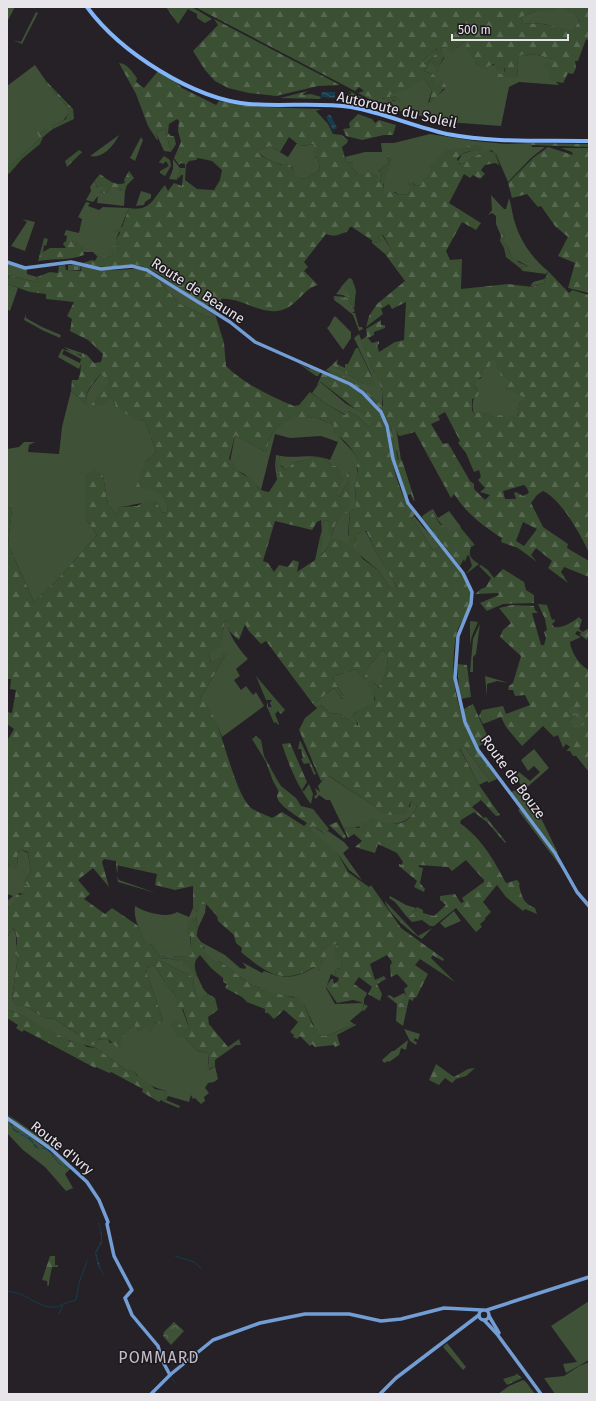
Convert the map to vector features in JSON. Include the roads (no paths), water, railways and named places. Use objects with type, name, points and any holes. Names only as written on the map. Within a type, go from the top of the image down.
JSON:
[{"type":"highway","name":"Autoroute du Soleil","points":[[87,7],[108,32],[137,55],[184,83],[223,99],[262,105],[320,104],[351,107],[431,130],[469,137],[589,140]]},
{"type":"highway","name":"Autoroute du Soleil","points":[[90,7],[110,30],[133,49],[185,81],[221,96],[259,102],[320,102],[346,104],[370,109],[438,129],[474,135],[589,140]]},
{"type":"main road","name":"Route de Beaune","points":[[7,262],[26,268],[71,262],[101,269],[128,266],[144,268],[160,277],[194,301],[230,322],[255,342],[323,371]]},
{"type":"main road","name":"Route de Bouze","points":[[323,371],[358,389],[381,412],[387,426],[393,459],[408,503],[446,550],[471,587],[473,599],[459,632],[456,664],[457,692],[465,722],[478,750],[555,853],[577,892],[589,906]]},
{"type":"main road","name":"Route d'Ivry","points":[[7,1118],[67,1162],[93,1189],[108,1222],[107,1224],[111,1245],[120,1268],[132,1290],[125,1298],[132,1315],[158,1346],[162,1360],[171,1374]]},
{"type":"main road","points":[[380,1394],[396,1378],[481,1316],[488,1314],[500,1306],[589,1276]]},
{"type":"main road","points":[[151,1394],[171,1374],[213,1340],[260,1323],[305,1314],[349,1314],[382,1321],[444,1308],[471,1310],[481,1316],[497,1334],[541,1394]]},
{"type":"main road","points":[[481,1316],[488,1314]]},
{"type":"main road","points":[[488,1314],[534,1385]]},
{"type":"water","points":[[322,92],[335,92],[335,98],[321,97]]},
{"type":"water","points":[[330,114],[337,128],[333,130],[326,117]]},
{"type":"water","points":[[7,1120],[12,1123],[14,1129],[29,1137],[38,1148],[36,1148],[30,1140],[13,1130],[10,1122]]},
{"type":"water","points":[[46,1147],[59,1163],[71,1170],[59,1164],[47,1149],[41,1148]]},
{"type":"water","points":[[97,1216],[102,1235],[102,1242],[96,1253],[105,1277],[98,1266],[95,1252],[101,1242]]},
{"type":"waterway","points":[[175,1256],[194,1262],[201,1268]]},
{"type":"waterway","points":[[63,1304],[76,1300],[79,1283],[87,1261]]},
{"type":"waterway","points":[[7,1291],[23,1295],[42,1305],[52,1307],[62,1305]]},
{"type":"waterway","points":[[59,1314],[63,1305]]},
{"type":"waterway","points":[[135,1321],[140,1328]]},
{"type":"waterway","points":[[172,1379],[175,1383]]},
{"type":"district","name":"POMMARD","points":[[159,1357]]}]
